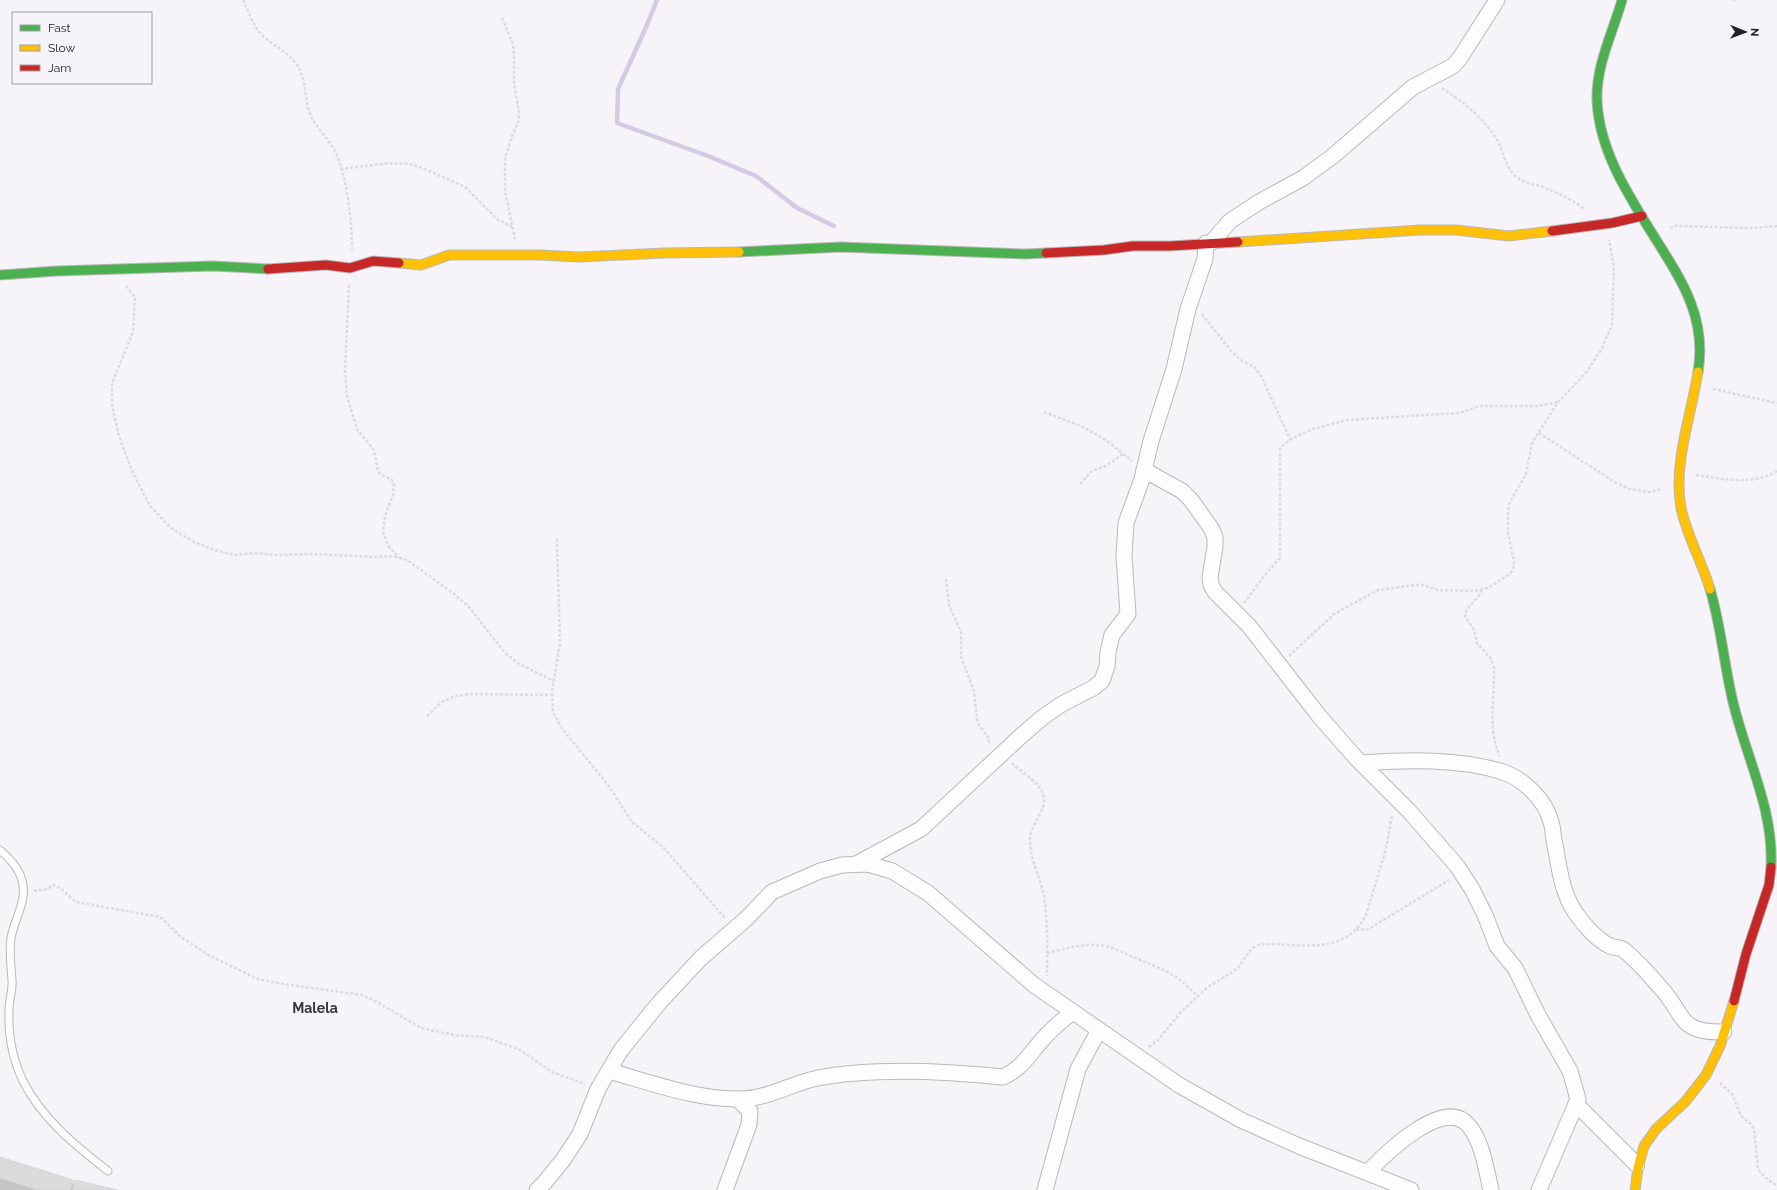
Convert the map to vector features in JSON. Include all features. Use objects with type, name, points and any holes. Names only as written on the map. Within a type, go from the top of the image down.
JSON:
[{"type":"street","points":[[856,864],[921,829],[1022,735],[1062,704],[1093,688],[1102,681],[1107,666],[1108,652],[1112,635],[1128,614],[1124,556],[1126,523],[1174,369],[1192,299],[1209,242],[1230,222],[1259,202],[1309,174],[1413,87],[1453,66],[1497,0]]},
{"type":"street","points":[[1622,0],[1600,70],[1597,100],[1603,136],[1616,168],[1642,216],[1686,288],[1697,322],[1701,339],[1697,383],[1680,460],[1679,482],[1681,507],[1685,525],[1698,553],[1715,608],[1736,713],[1762,788],[1773,838],[1772,870],[1764,905],[1754,928],[1724,1032],[1708,1069],[1684,1104],[1654,1131],[1644,1144],[1637,1165],[1635,1190]]},
{"type":"street","points":[[0,274],[222,266],[250,269],[294,268],[326,264],[356,268],[373,262],[421,265],[449,255],[473,256],[525,254],[579,257],[665,253],[760,252],[841,247],[1025,254],[1104,250],[1133,246],[1170,246],[1209,242],[1254,241],[1426,230],[1456,230],[1509,236],[1602,224],[1642,216]]},
{"type":"street","points":[[1144,469],[1182,491],[1191,500],[1211,528],[1215,537],[1215,547],[1210,577],[1211,585],[1222,599],[1237,613],[1320,717],[1361,763],[1394,794],[1457,866],[1485,915],[1497,946],[1515,968],[1538,1015],[1570,1071],[1578,1099],[1539,1190]]},
{"type":"street","points":[[1361,763],[1401,760],[1434,760],[1503,772],[1519,781],[1535,795],[1547,809],[1552,824],[1562,884],[1576,913],[1599,938],[1610,946],[1623,948],[1628,953],[1663,990],[1684,1021],[1701,1031],[1724,1032]]},
{"type":"street","points":[[536,1190],[545,1182],[563,1160],[580,1134],[598,1089],[621,1050],[659,1003],[701,958],[736,928],[772,892],[820,871],[842,865],[856,864],[868,864],[892,871],[928,893],[1034,985],[1179,1086],[1241,1120],[1299,1146],[1411,1190]]},
{"type":"street","points":[[609,1071],[692,1093],[719,1098],[768,1095],[817,1078],[869,1072],[925,1071],[1003,1077],[1013,1072],[1025,1062],[1052,1028],[1073,1012]]},
{"type":"street","points":[[1045,1190],[1078,1070],[1099,1030]]},
{"type":"street","points":[[725,1190],[749,1124],[750,1111],[738,1098]]},
{"type":"street","points":[[1576,1104],[1637,1165]]},
{"type":"street","points":[[1368,1172],[1404,1139],[1428,1124],[1440,1119],[1453,1117],[1461,1119],[1469,1126],[1482,1153],[1491,1190]]},
{"type":"lane","points":[[0,850],[9,857],[18,870],[23,883],[23,893],[12,932],[10,949],[12,980],[9,1022],[14,1056],[23,1081],[51,1121],[108,1171]]},
{"type":"path","points":[[243,0],[254,24],[263,36],[285,52],[295,62],[305,84],[309,111],[316,125],[334,150],[340,169],[352,226],[345,370],[347,396],[357,429],[374,450],[378,471],[394,483],[393,495],[385,516],[383,531],[388,546],[401,559]]},
{"type":"path","points":[[502,18],[513,44],[514,83],[519,113],[518,124],[513,132],[505,158],[505,191],[515,241],[525,254]]},
{"type":"path","points":[[1279,664],[1334,614],[1378,590],[1423,585],[1438,590],[1457,592],[1483,590],[1504,579],[1513,570],[1514,561],[1508,533],[1509,504],[1526,474],[1532,443],[1558,402],[1585,374],[1601,350],[1612,325],[1614,266],[1610,241],[1602,224],[1577,203],[1515,176],[1489,129],[1454,96],[1425,80]]},
{"type":"path","points":[[340,169],[390,163],[409,164],[420,167],[465,187],[496,219],[513,227]]},
{"type":"path","points":[[1652,233],[1675,226],[1752,228],[1777,226]]},
{"type":"path","points":[[108,270],[130,290],[135,297],[133,332],[112,383],[112,406],[119,436],[132,471],[150,506],[171,528],[192,541],[214,550],[235,555],[256,553],[276,555],[311,554],[362,557],[393,556],[407,560],[469,607],[505,653],[519,664],[554,681]]},
{"type":"path","points":[[1192,299],[1201,313],[1231,351],[1241,360],[1254,367],[1261,376],[1290,439]]},
{"type":"path","points":[[1697,383],[1719,392],[1777,403]]},
{"type":"path","points":[[1237,613],[1264,576],[1280,558],[1280,449],[1290,439],[1313,429],[1347,420],[1458,413],[1480,406],[1537,406],[1558,402]]},
{"type":"path","points":[[1044,412],[1081,426],[1106,440],[1144,469]]},
{"type":"path","points":[[1539,433],[1613,481],[1629,489],[1643,492],[1656,491],[1679,482]]},
{"type":"path","points":[[1080,484],[1092,471],[1106,466],[1123,454]]},
{"type":"path","points":[[1679,473],[1724,480],[1754,480],[1777,471]]},
{"type":"path","points":[[557,539],[560,643],[552,695],[553,712],[561,727],[608,785],[632,822],[663,847],[719,912],[736,928]]},
{"type":"path","points":[[946,579],[949,604],[961,632],[961,657],[974,691],[977,719],[989,738],[990,751],[993,755],[1001,754],[1013,764],[1037,785],[1044,797],[1044,804],[1034,822],[1030,837],[1030,853],[1044,897],[1047,953],[1046,994]]},
{"type":"path","points":[[1483,590],[1480,596],[1467,610],[1465,616],[1474,630],[1477,643],[1491,659],[1494,682],[1492,728],[1499,753],[1512,777]]},
{"type":"path","points":[[427,716],[442,702],[455,696],[472,694],[552,695]]},
{"type":"path","points":[[1136,1055],[1158,1040],[1182,1010],[1208,987],[1238,968],[1255,946],[1265,944],[1301,946],[1332,943],[1343,940],[1361,925],[1366,915],[1386,849],[1394,794]]},
{"type":"path","points":[[1356,930],[1368,929],[1462,873]]},
{"type":"path","points":[[23,893],[48,889],[53,885],[61,888],[66,895],[76,902],[160,916],[181,937],[210,956],[258,979],[362,995],[379,1003],[421,1028],[454,1035],[485,1037],[520,1050],[552,1072],[598,1089]]},
{"type":"path","points":[[1047,953],[1080,945],[1100,945],[1118,950],[1167,970],[1187,985],[1198,997]]},
{"type":"path","points":[[1708,1069],[1732,1094],[1741,1116],[1751,1124],[1754,1129],[1758,1169],[1766,1178],[1777,1186]]},
{"type":"building","points":[[0,1157],[73,1180],[70,1190],[38,1190],[0,1178]]},
{"type":"building","points":[[75,1180],[117,1190],[72,1190]]},
{"type":"waterway","points":[[657,0],[618,89],[617,123],[708,156],[756,176],[797,208],[834,226]]},
{"type":"traffic: fast","points":[[1622,0],[1599,74],[1597,87],[1599,119],[1609,155],[1617,172],[1635,206],[1674,269],[1690,301],[1699,334],[1700,353],[1698,372]]},
{"type":"traffic: fast","points":[[739,252],[841,247],[1025,254],[1046,253]]},
{"type":"traffic: fast","points":[[0,275],[57,271],[213,266],[268,269]]},
{"type":"traffic: fast","points":[[1710,589],[1738,723],[1764,804],[1771,846],[1771,867]]},
{"type":"traffic: slow","points":[[1238,242],[1420,230],[1456,230],[1509,236],[1552,231]]},
{"type":"traffic: slow","points":[[399,263],[421,265],[449,255],[540,255],[579,257],[665,253],[739,252]]},
{"type":"traffic: slow","points":[[1698,372],[1681,457],[1679,491],[1684,518],[1710,589]]},
{"type":"traffic: slow","points":[[1635,1190],[1638,1168],[1644,1146],[1656,1129],[1685,1102],[1706,1075],[1720,1046],[1734,1001]]},
{"type":"traffic: jam","points":[[1552,231],[1612,223],[1642,216]]},
{"type":"traffic: jam","points":[[1046,253],[1104,250],[1133,246],[1170,246],[1238,242]]},
{"type":"traffic: jam","points":[[268,269],[326,265],[350,268],[373,261],[399,263]]},
{"type":"traffic: jam","points":[[1734,1001],[1746,954],[1769,885],[1771,867]]},
{"type":"district","name":"Malela","points":[[315,1008]]}]
